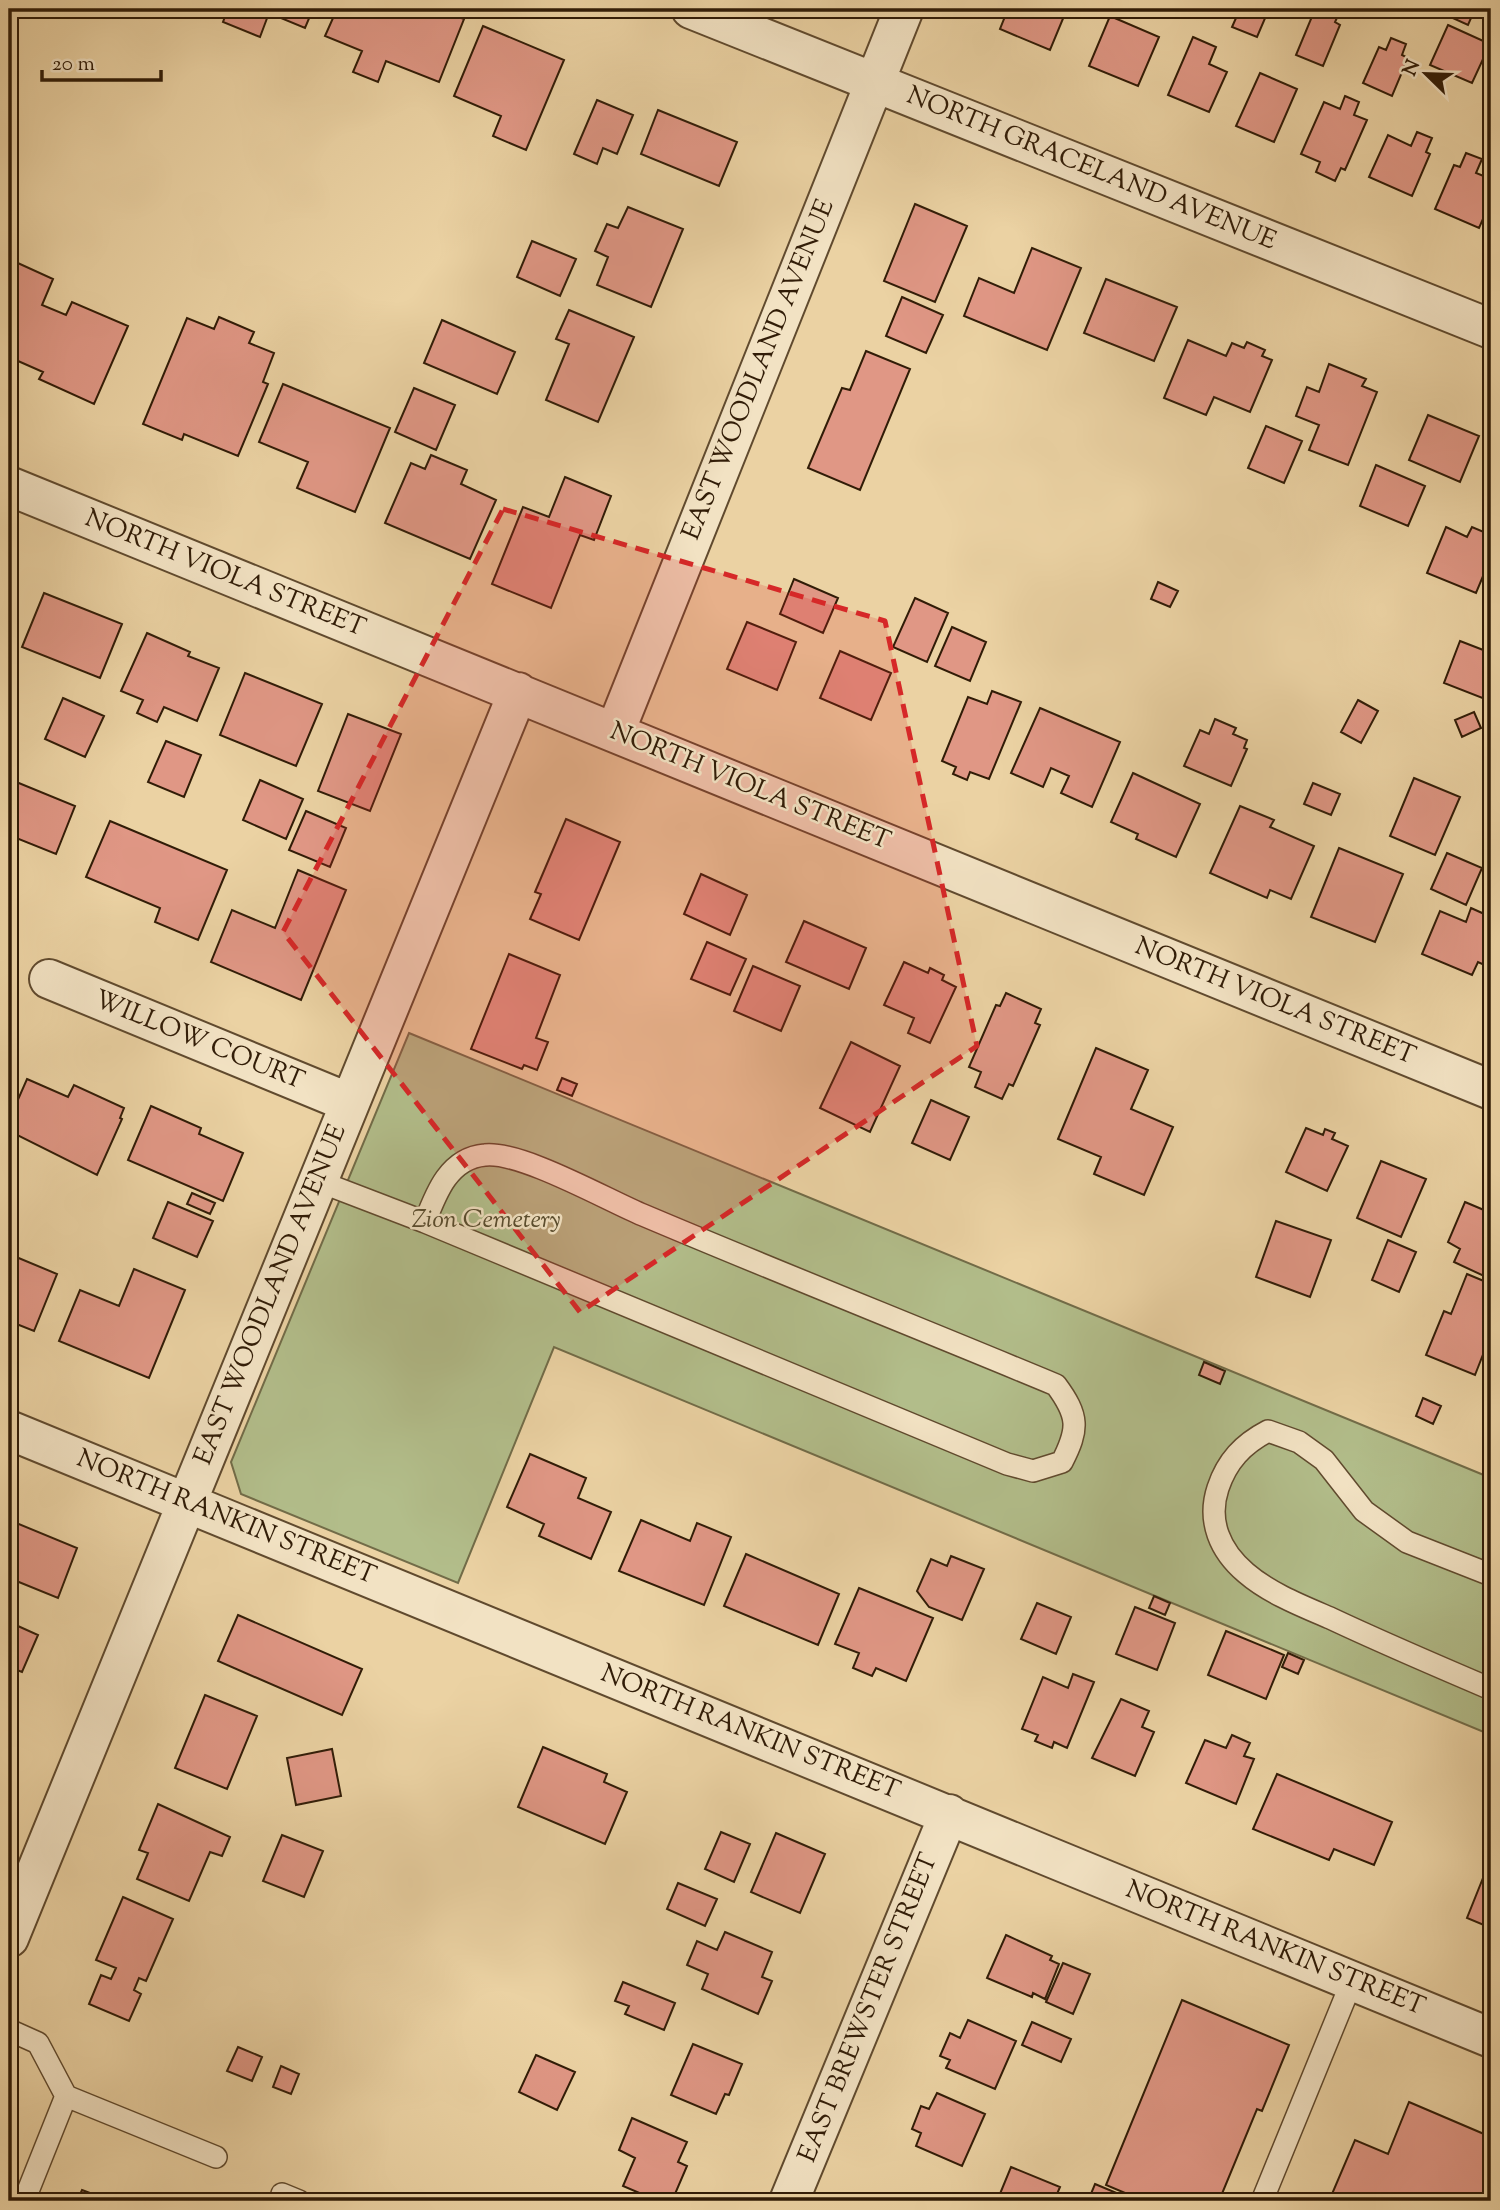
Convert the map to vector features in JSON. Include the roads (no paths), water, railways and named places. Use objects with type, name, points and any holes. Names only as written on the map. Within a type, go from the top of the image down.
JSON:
[{"type":"street","name":"NORTH GRACELAND AVENUE","points":[[691,9],[1491,329]]},
{"type":"street","name":"EAST WOODLAND AVENUE","points":[[615,732],[904,9]]},
{"type":"street","name":"NORTH VIOLA STREET","points":[[9,486],[1491,1090]]},
{"type":"street","name":"EAST WOODLAND AVENUE","points":[[11,1927],[518,692]]},
{"type":"street","name":"WILLOW COURT","points":[[49,979],[350,1103]]},
{"type":"street","name":"NORTH RANKIN STREET","points":[[9,1430],[1491,2038]]},
{"type":"street","name":"EAST BREWSTER STREET","points":[[789,2201],[949,1814]]},
{"type":"lane","points":[[318,1181],[425,1222],[1007,1464],[1034,1471],[1062,1462],[1075,1436],[1072,1407],[1056,1385],[642,1215],[521,1161],[485,1155],[461,1163],[439,1185],[425,1222]]},
{"type":"lane","points":[[1491,1575],[1407,1542],[1364,1511],[1324,1460],[1300,1442],[1268,1431],[1246,1442],[1223,1471],[1213,1503],[1213,1524],[1226,1550],[1245,1573],[1279,1595],[1315,1612],[1491,1689]]},
{"type":"lane","points":[[1262,2201],[1352,1981]]},
{"type":"lane","points":[[9,2030],[38,2043],[66,2096],[216,2157]]},
{"type":"lane","points":[[24,2201],[66,2096]]},
{"type":"park label","name":"Zion Cemetery","points":[[486,1220]]}]
